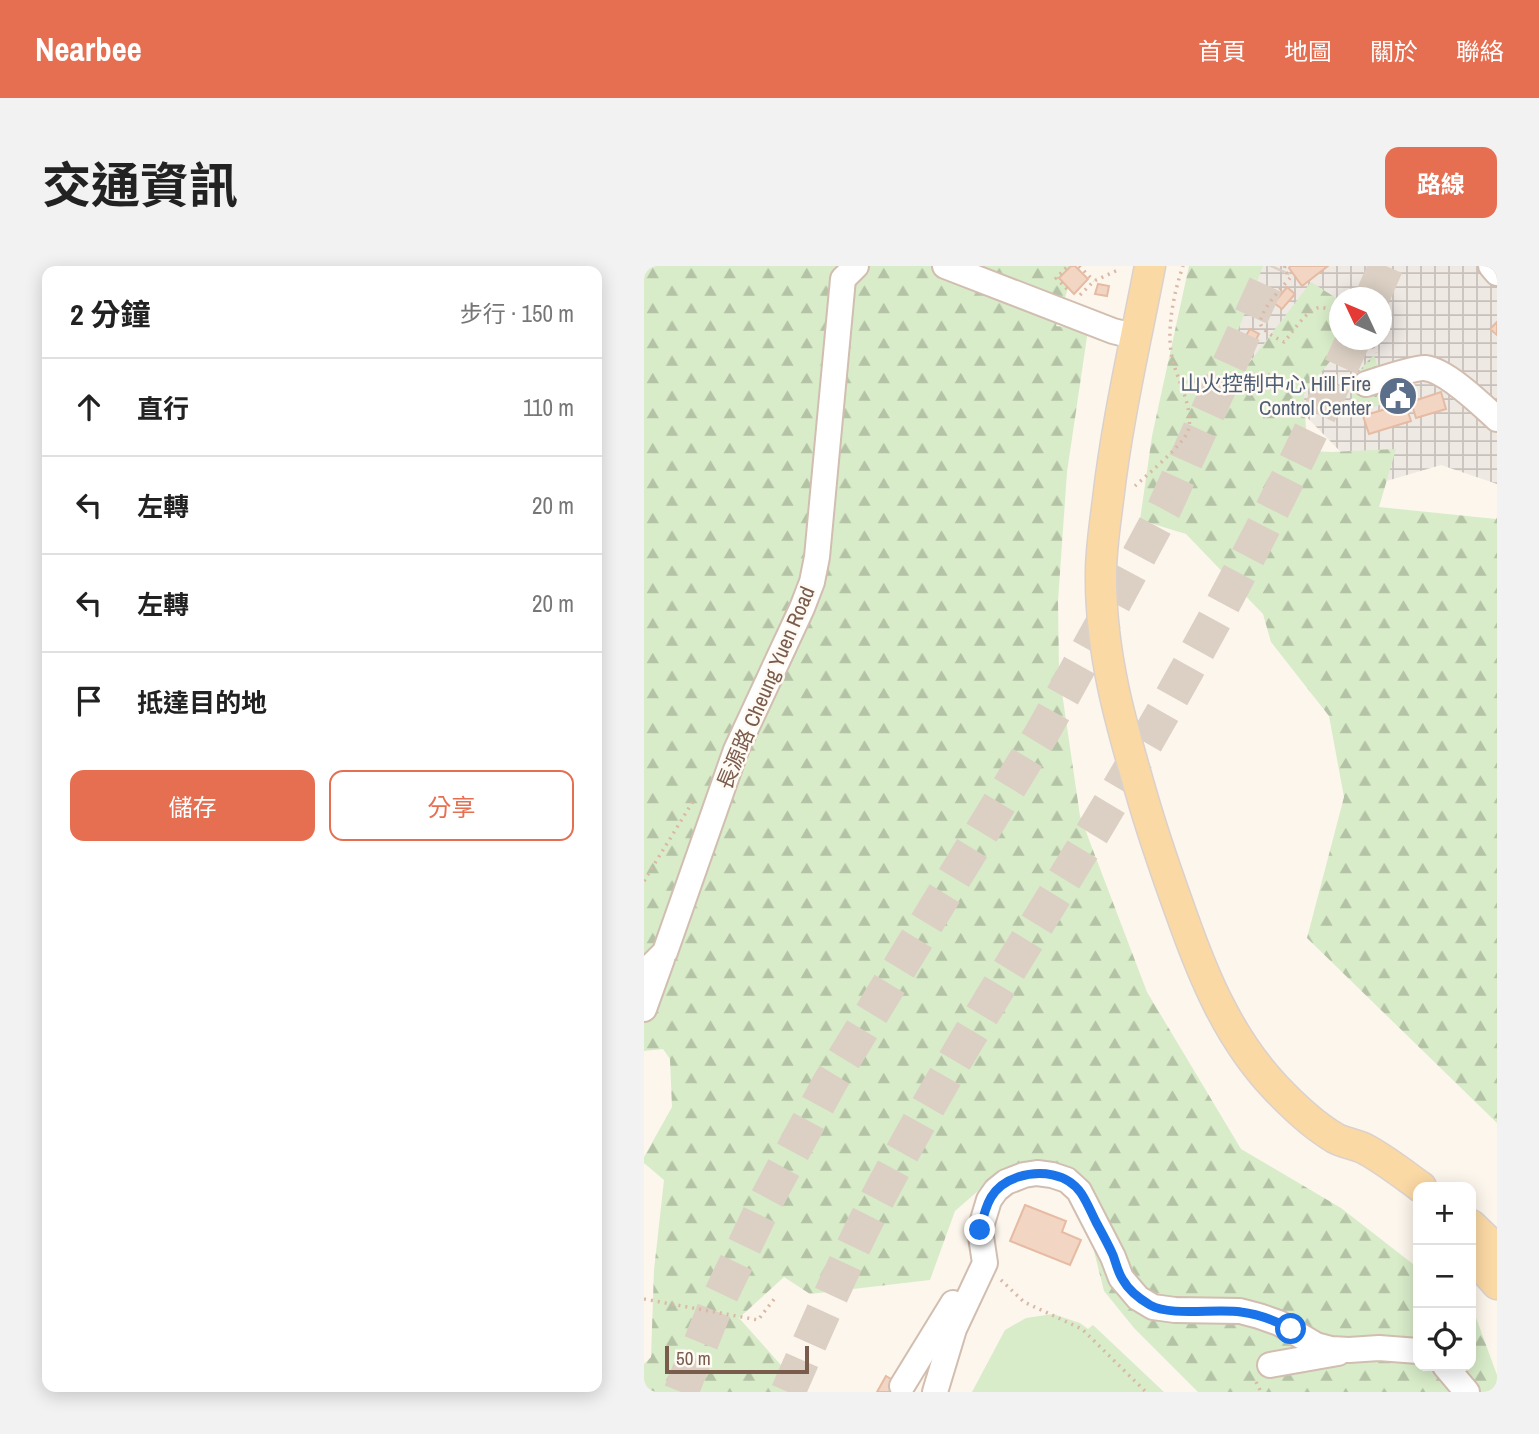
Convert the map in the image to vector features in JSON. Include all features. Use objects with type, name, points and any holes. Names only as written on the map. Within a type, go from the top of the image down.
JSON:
[{"type":"main road","points":[[1150,266],[1111,475],[1101,570],[1104,638],[1120,720],[1160,855],[1194,948],[1215,1000],[1243,1047],[1273,1085],[1294,1106],[1336,1139],[1353,1162],[1413,1206]]},
{"type":"main road","points":[[1336,1139],[1363,1147],[1414,1182]]},
{"type":"main road","points":[[1476,1230],[1497,1250]]},
{"type":"main road","points":[[1476,1259],[1497,1284]]},
{"type":"lane","name":"長源路 Cheung Yuen Road","points":[[644,973],[665,952],[736,750],[812,582],[817,557],[843,279],[856,266]]},
{"type":"lane","points":[[945,266],[1114,331],[1137,337]]},
{"type":"lane","points":[[1491,266],[1497,273]]},
{"type":"lane","points":[[1366,384],[1423,367],[1440,372],[1497,419]]},
{"type":"lane","points":[[644,1009],[665,952]]},
{"type":"lane","points":[[902,1385],[951,1307],[964,1279],[989,1200],[1006,1182],[1037,1173],[1067,1180],[1079,1191],[1114,1257],[1121,1278],[1138,1297],[1153,1307],[1240,1311],[1279,1323],[1316,1345],[1349,1350]]},
{"type":"lane","points":[[935,1392],[954,1329],[985,1263],[980,1230]]},
{"type":"lane","points":[[1269,1365],[1349,1350],[1379,1348],[1413,1351]]},
{"type":"lane","points":[[1449,1371],[1467,1392]]},
{"type":"path","points":[[1068,266],[1056,278],[1070,292]]},
{"type":"path","points":[[1079,266],[1094,281]]},
{"type":"path","points":[[1131,493],[1187,433],[1189,420],[1172,357],[1170,332],[1177,285],[1183,266]]},
{"type":"path","points":[[1285,266],[1290,278],[1260,318],[1261,325],[1271,335],[1284,342],[1305,317],[1316,309],[1329,310]]},
{"type":"path","points":[[1077,299],[1094,281],[1118,270]]},
{"type":"path","points":[[985,1263],[1024,1302],[1082,1329],[1146,1392]]},
{"type":"path","points":[[644,1300],[758,1320],[775,1298]]},
{"type":"shaded area","points":[[1220,266],[1497,266],[1497,484],[1441,465],[1373,485],[1210,318]]},
{"type":"green space","points":[[644,266],[1075,266],[1056,326],[1088,330],[1067,472],[1058,601],[1059,672],[1080,816],[1147,992],[1241,1149],[1341,1208],[1413,1264],[1413,1371],[1476,1371],[1476,1317],[1497,1375],[1497,1392],[1198,1392],[1134,1328],[1104,1291],[1094,1251],[1092,1226],[1078,1202],[1066,1167],[1024,1161],[993,1178],[955,1211],[930,1280],[810,1294],[784,1277],[739,1318],[805,1392],[644,1392],[644,1364],[651,1357],[654,1270],[664,1180],[644,1163],[644,1157],[672,1107],[670,1059],[663,1049],[644,1051]]},
{"type":"green space","points":[[1189,266],[1263,266],[1232,346],[1249,363],[1311,282],[1329,294],[1329,350],[1339,350],[1304,394],[1306,429],[1314,451],[1396,449],[1379,507],[1497,517],[1497,1123],[1307,938],[1344,797],[1329,716],[1271,642],[1263,614],[1186,534],[1140,520],[1152,436]]},
{"type":"green space","points":[[1374,355],[1389,402],[1355,413],[1352,395],[1355,381]]},
{"type":"green space","points":[[1053,1314],[1080,1323],[1088,1329],[1093,1325],[1164,1392],[972,1392],[1005,1330],[1026,1318]]},
{"type":"building","points":[[1071,266],[1075,266],[1088,279],[1074,294],[1059,278]]},
{"type":"building","points":[[1290,266],[1328,266],[1302,286]]},
{"type":"building","points":[[1098,284],[1109,286],[1107,296],[1095,294]]},
{"type":"building","points":[[1287,287],[1295,294],[1282,309],[1274,303]]},
{"type":"building","points":[[1497,322],[1497,335],[1490,329]]},
{"type":"building","points":[[1250,329],[1259,334],[1252,347],[1242,342]]},
{"type":"building","points":[[1441,392],[1446,409],[1416,418],[1411,402]]},
{"type":"building","points":[[1405,403],[1411,421],[1369,434],[1363,416]]},
{"type":"building","points":[[1025,1205],[1066,1221],[1062,1232],[1081,1240],[1070,1265],[1010,1241]]},
{"type":"building","points":[[886,1376],[913,1392],[877,1392]]},
{"type":"tunnel","points":[[681,1392],[717,1303],[767,1199],[830,1082],[1042,733],[1164,509],[1274,266]]},
{"type":"tunnel","points":[[1377,287],[1386,266]]},
{"type":"tunnel","points":[[788,1392],[882,1190],[966,1041],[1179,685],[1270,514],[1348,350]]},
{"type":"place","name":"山火控制中心 Hill Fire Control Center","points":[[1398,396]]},
{"type":"route","points":[[980,1230],[989,1200],[1000,1186],[1024,1175],[1052,1175],[1067,1180],[1079,1191],[1114,1257],[1121,1278],[1138,1297],[1153,1307],[1240,1311],[1291,1329]]}]
